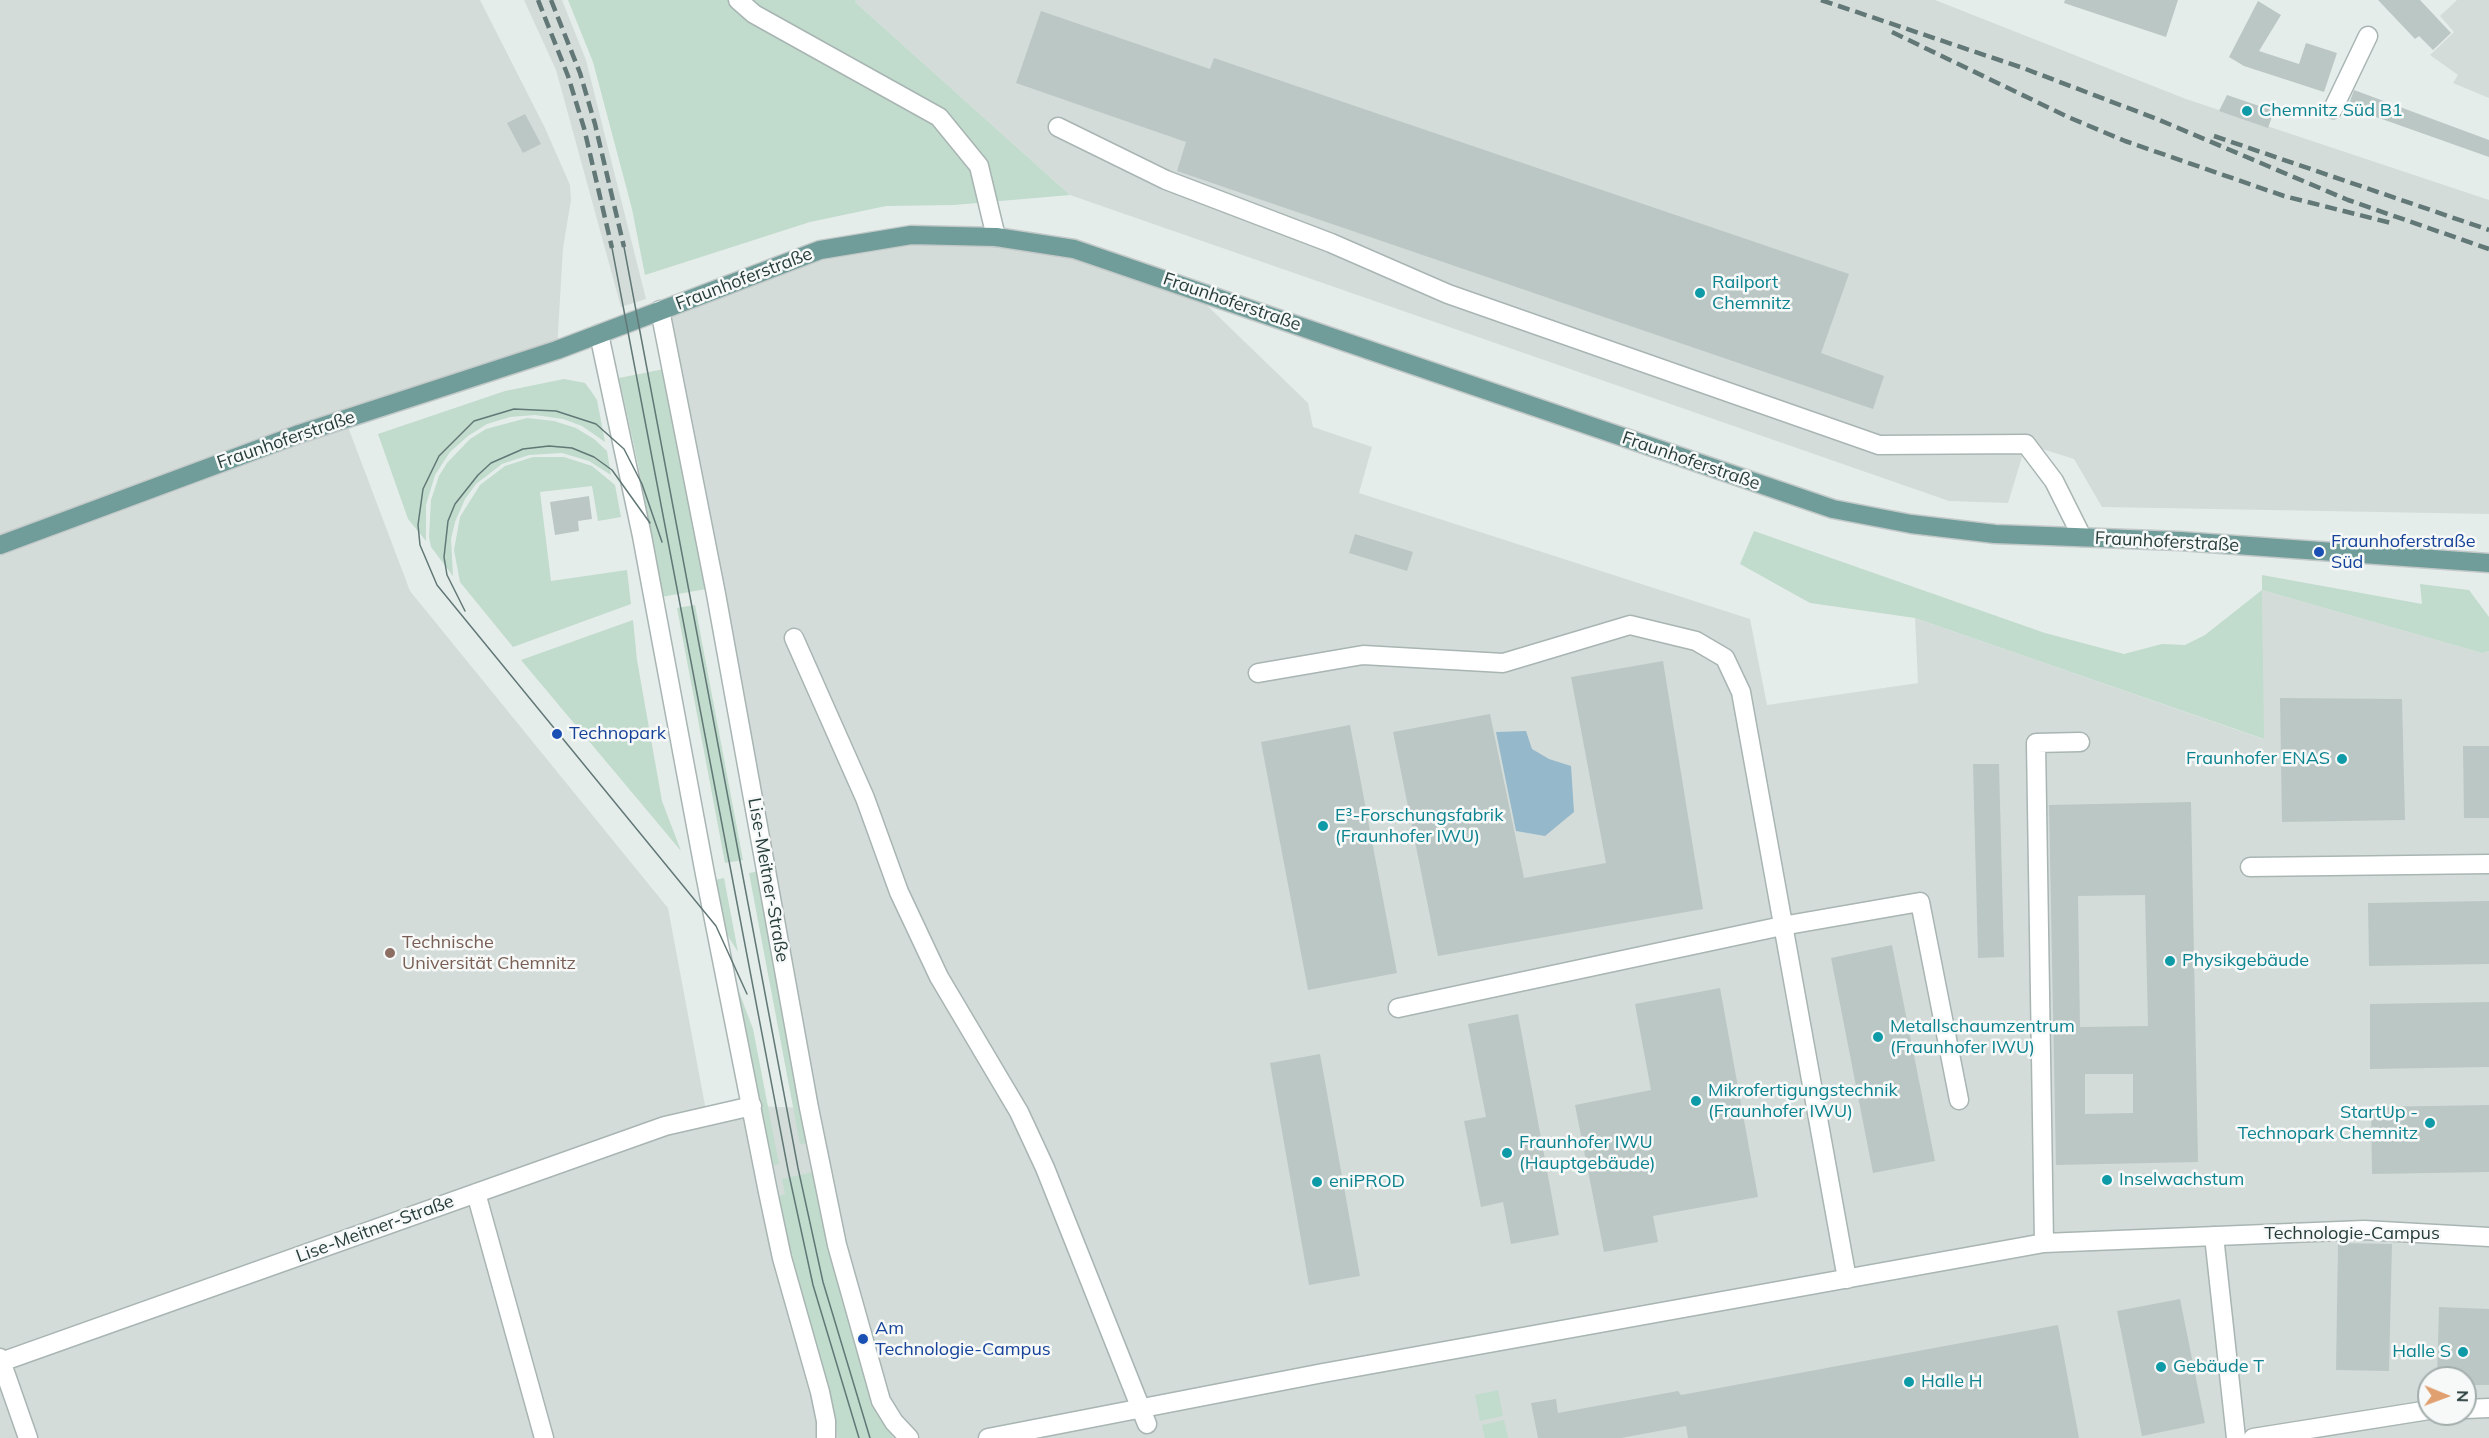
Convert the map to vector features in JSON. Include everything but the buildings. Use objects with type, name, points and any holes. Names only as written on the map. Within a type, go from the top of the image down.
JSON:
[{"type":"main road","name":"Fraunhoferstraße","points":[[0,545],[298,434],[599,334],[820,250],[911,235],[996,237],[1074,249],[1833,509],[1911,524],[1995,534],[2181,541],[2489,563]]},
{"type":"street","points":[[738,0],[754,14],[939,117],[979,166],[996,237]]},
{"type":"street","points":[[2333,109],[2368,36]]},
{"type":"street","points":[[1058,127],[1166,180],[1331,243],[1448,294],[1879,445],[2026,444],[2054,481],[2082,537]]},
{"type":"street","name":"Lise-Meitner-Straße","points":[[660,310],[716,594],[809,1108],[837,1245],[881,1401],[894,1422],[909,1438]]},
{"type":"street","points":[[599,334],[642,536],[705,874],[782,1258],[820,1392],[826,1420],[826,1438]]},
{"type":"street","points":[[1258,673],[1362,655],[1503,663],[1630,625],[1696,641],[1725,658],[1741,692],[1848,1280]]},
{"type":"street","points":[[794,638],[865,798],[899,892],[939,977],[1019,1112],[1045,1168],[1144,1416]]},
{"type":"street","points":[[2044,1243],[2036,743],[2080,742]]},
{"type":"street","points":[[2250,867],[2489,864]]},
{"type":"street","points":[[1398,1008],[1782,926],[1920,902],[1959,1100]]},
{"type":"street","name":"Lise-Meitner-Straße","points":[[28,1438],[1,1360],[665,1126],[752,1106]]},
{"type":"street","points":[[476,1193],[544,1438]]},
{"type":"street","name":"Technologie-Campus","points":[[988,1438],[1144,1416],[1390,1361],[2044,1243],[2364,1230],[2489,1237]]},
{"type":"street","points":[[2214,1236],[2236,1438]]},
{"type":"street","points":[[2253,1438],[2417,1412]]},
{"type":"shaded area","points":[[0,0],[480,0],[545,128],[570,185],[571,200],[563,248],[557,350],[345,419],[410,591],[668,908],[707,1116],[752,1106],[808,1108],[660,310],[820,250],[996,237],[1188,287],[1308,403],[1313,427],[1372,447],[1359,493],[1750,619],[1767,705],[1918,683],[1915,618],[2263,739],[2262,590],[2482,653],[2489,651],[2489,1438],[0,1438]]},
{"type":"shaded area","points":[[524,0],[562,0],[586,60],[646,299],[621,307],[556,70]]},
{"type":"shaded area","points":[[856,0],[1935,0],[2186,99],[2489,200],[2489,514],[2102,507],[2074,459],[2026,444],[2008,503],[1949,501],[1070,195],[855,2]]},
{"type":"shaded area","points":[[2457,0],[2489,0],[2489,98],[2453,83],[2458,75],[2430,55],[2454,32],[2440,16]]},
{"type":"green space","points":[[568,0],[856,0],[855,2],[1070,195],[954,205],[886,206],[810,222],[645,275],[632,209],[593,62]]},
{"type":"green space","points":[[664,369],[706,589],[661,597],[638,464],[619,378]]},
{"type":"green space","points":[[564,379],[585,383],[597,400],[605,442],[582,426],[563,419],[535,415],[510,417],[487,424],[468,436],[450,452],[435,475],[426,505],[426,541],[408,519],[378,434],[505,391]]},
{"type":"green space","points":[[527,418],[554,421],[576,428],[594,439],[607,451],[611,475],[589,461],[562,453],[529,455],[502,464],[476,484],[465,499],[455,522],[451,539],[453,576],[431,547],[429,537],[431,500],[439,476],[447,463],[470,439],[486,429]]},
{"type":"green space","points":[[533,457],[564,457],[592,466],[615,485],[621,517],[598,521],[592,486],[540,492],[551,581],[627,570],[631,604],[513,647],[460,582],[454,550],[460,517],[480,485],[505,466]]},
{"type":"green space","points":[[1754,531],[2045,633],[2124,654],[2162,644],[2185,645],[2205,635],[2262,590],[2264,739],[1915,618],[1810,603],[1740,564]]},
{"type":"green space","points":[[2262,575],[2422,604],[2420,584],[2469,590],[2489,617],[2489,651],[2482,653],[2262,590]]},
{"type":"green space","points":[[695,605],[743,860],[725,863],[677,608]]},
{"type":"green space","points":[[633,620],[637,660],[662,801],[681,851],[521,660]]},
{"type":"green space","points":[[760,871],[808,1143],[800,1144],[749,873]]},
{"type":"green space","points":[[724,878],[738,952],[726,933],[715,880]]},
{"type":"green space","points":[[738,989],[753,1029],[779,1164],[771,1166]]},
{"type":"green space","points":[[813,1172],[876,1406],[893,1438],[838,1438],[835,1417],[802,1304],[776,1197],[785,1194],[782,1179]]},
{"type":"green space","points":[[1498,1390],[1503,1416],[1480,1421],[1475,1395]]},
{"type":"green space","points":[[1504,1420],[1508,1438],[1485,1438],[1482,1425]]},
{"type":"water","points":[[1526,731],[1532,749],[1549,759],[1571,766],[1574,812],[1545,836],[1516,831],[1496,732]]},
{"type":"tram line","points":[[624,247],[798,1168],[823,1282],[870,1438]]},
{"type":"tram line","points":[[612,248],[788,1170],[813,1285],[859,1438]]},
{"type":"tram line","points":[[662,542],[642,484],[624,449],[596,424],[556,411],[514,409],[474,421],[439,456],[423,489],[418,525],[420,545],[437,585],[716,926],[747,994]]},
{"type":"tram line","points":[[465,611],[447,575],[444,557],[448,521],[455,504],[478,475],[491,463],[523,449],[549,446],[572,448],[594,457],[612,470],[650,523]]},
{"type":"railway","points":[[538,0],[568,76],[584,128],[612,248]]},
{"type":"railway","points":[[551,0],[580,73],[595,124],[624,247]]},
{"type":"railway","points":[[1821,0],[2023,68],[2157,119],[2348,200],[2489,249]]},
{"type":"railway","points":[[1892,32],[2068,117],[2125,141],[2284,196],[2395,224]]},
{"type":"railway","points":[[2214,136],[2489,230]]},
{"type":"place","name":"Chemnitz Süd B1","points":[[2247,111]]},
{"type":"place","name":"Railport Chemnitz","points":[[1700,293]]},
{"type":"place","name":"Fraunhoferstraße Süd","points":[[2319,552]]},
{"type":"place","name":"Technopark","points":[[557,734]]},
{"type":"place","name":"Fraunhofer ENAS","points":[[2342,759]]},
{"type":"place","name":"E³-Forschungsfabrik (Fraunhofer IWU)","points":[[1323,826]]},
{"type":"place","name":"Technische Universität Chemnitz","points":[[390,953]]},
{"type":"place","name":"Physikgebäude","points":[[2170,961]]},
{"type":"place","name":"Metallschaumzentrum (Fraunhofer IWU)","points":[[1878,1037]]},
{"type":"place","name":"Mikrofertigungstechnik (Fraunhofer IWU)","points":[[1696,1101]]},
{"type":"place","name":"StartUp - Technopark Chemnitz","points":[[2430,1123]]},
{"type":"place","name":"Fraunhofer IWU (Hauptgebäude)","points":[[1507,1153]]},
{"type":"place","name":"Inselwachstum","points":[[2107,1180]]},
{"type":"place","name":"eniPROD","points":[[1317,1182]]},
{"type":"place","name":"Am Technologie-Campus","points":[[863,1339]]},
{"type":"place","name":"Halle S","points":[[2463,1352]]},
{"type":"place","name":"Gebäude T","points":[[2161,1367]]},
{"type":"place","name":"Halle H","points":[[1909,1382]]}]
